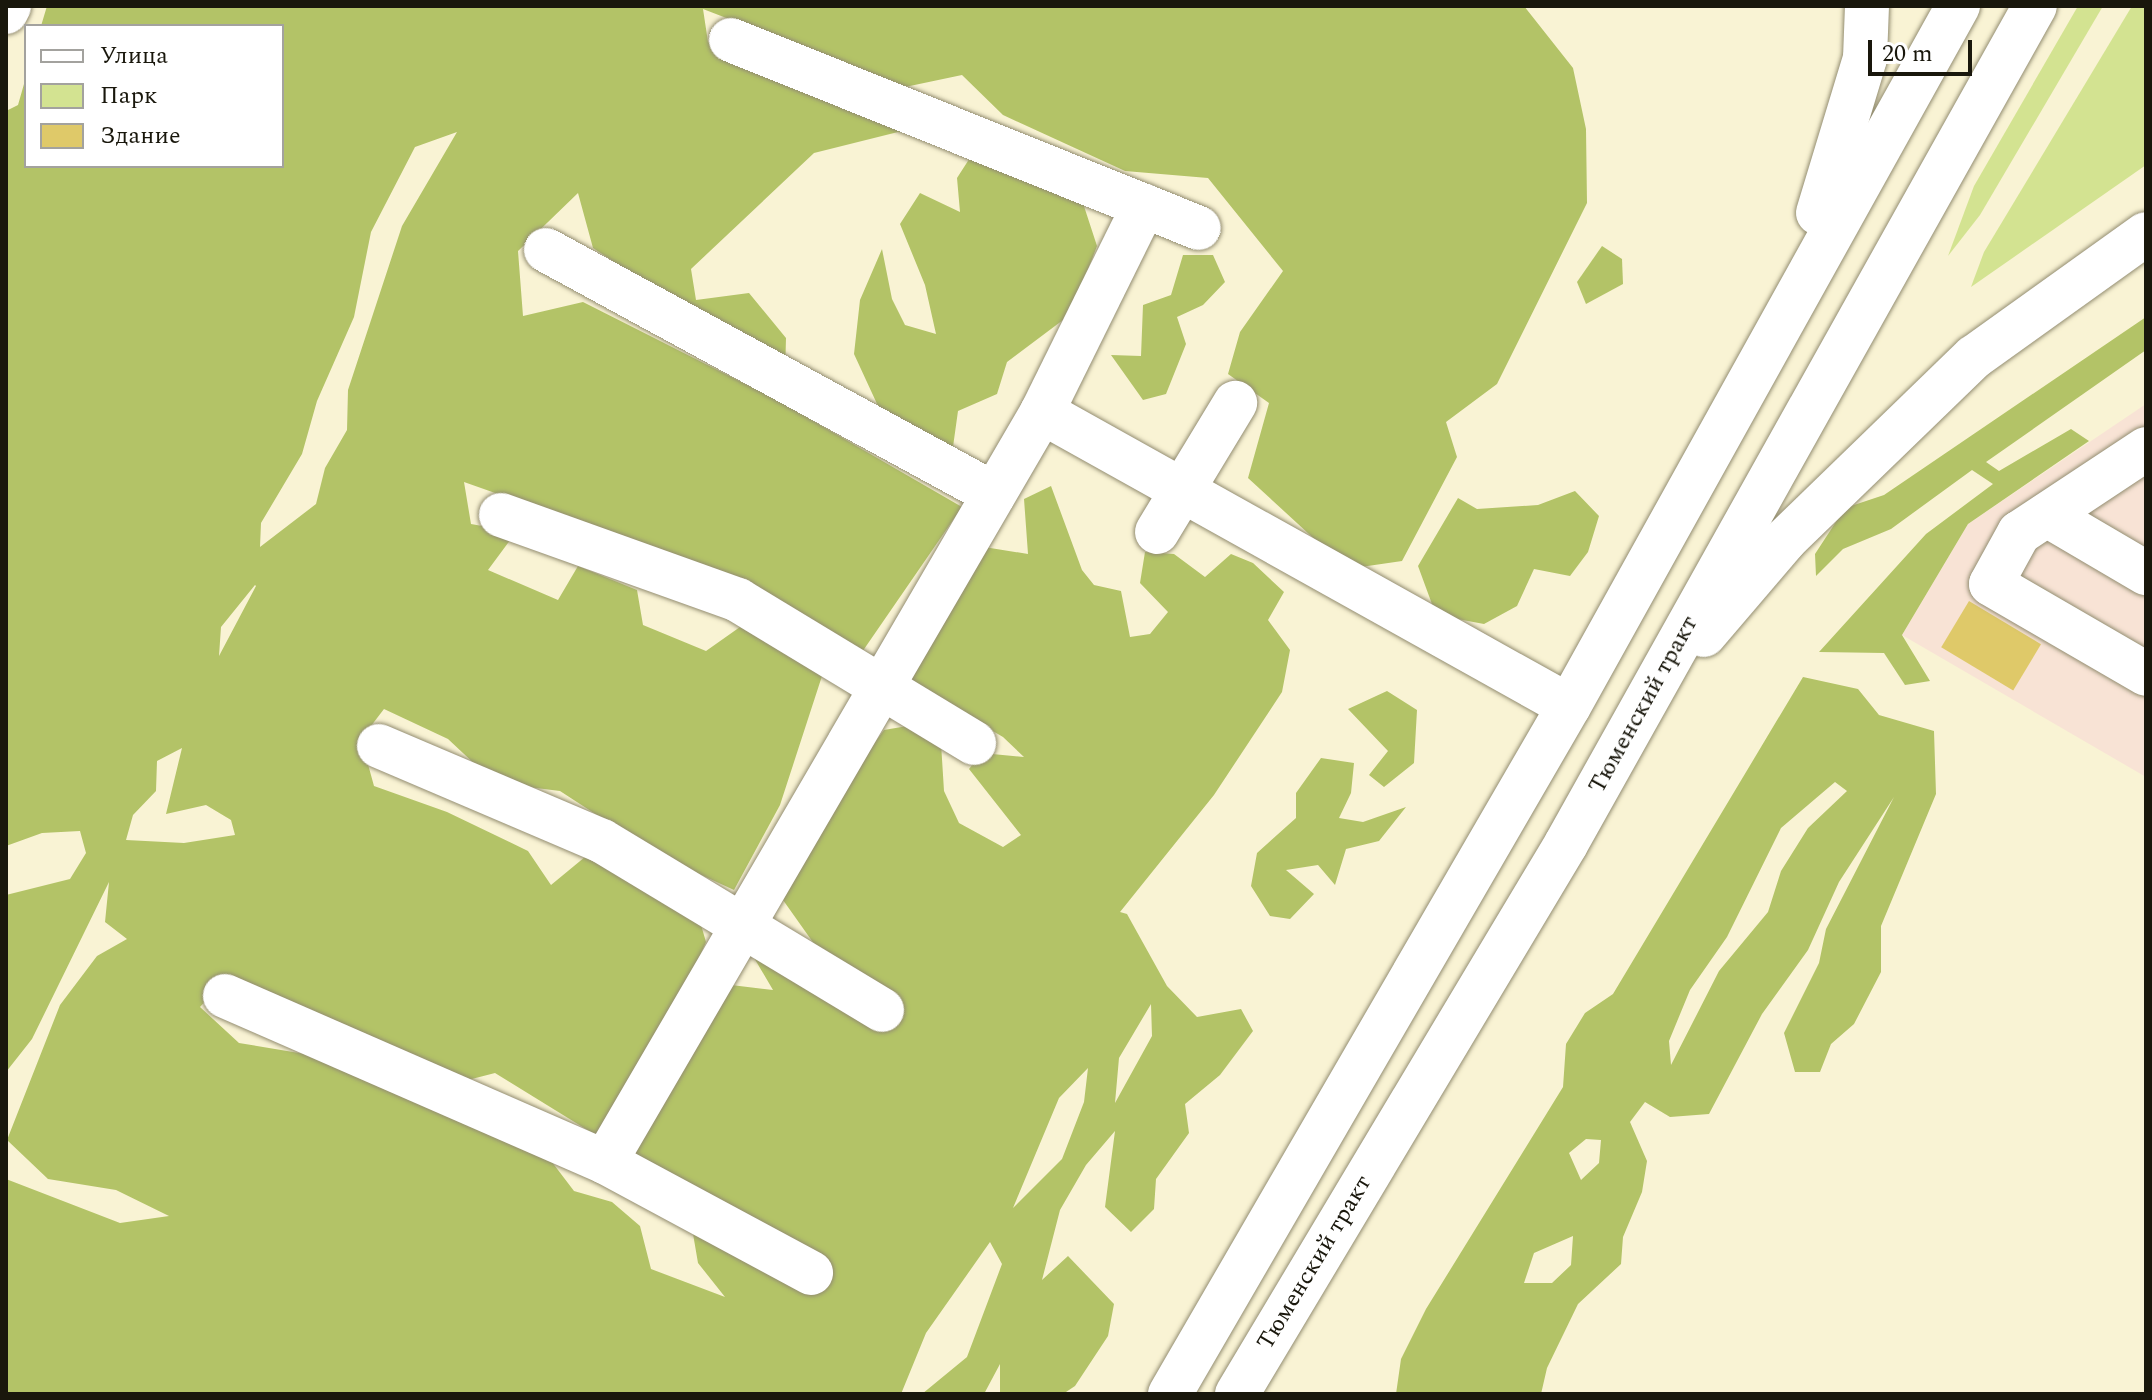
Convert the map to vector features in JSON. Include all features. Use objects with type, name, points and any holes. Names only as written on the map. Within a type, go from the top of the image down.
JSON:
[{"type":"main road","points":[[6,12],[9,6]]},
{"type":"main road","points":[[1767,343],[1843,139],[1865,58],[1867,6]]},
{"type":"main road","points":[[1170,1394],[1569,706],[1767,343],[1958,6]]},
{"type":"main road","name":"Тюменский тракт","points":[[1237,1394],[1566,844],[2035,6]]},
{"type":"main road","points":[[731,40],[1199,228]]},
{"type":"main road","points":[[605,1162],[1042,412],[1144,206]]},
{"type":"main road","points":[[1566,844],[1696,646],[1785,540],[1974,357],[2146,234]]},
{"type":"main road","points":[[546,250],[994,494]]},
{"type":"main road","points":[[1157,532],[1235,403]]},
{"type":"main road","points":[[1042,412],[1569,706]]},
{"type":"main road","points":[[2141,459],[2019,533],[1991,584],[2146,674]]},
{"type":"main road","points":[[501,515],[738,600],[974,743]]},
{"type":"main road","points":[[2047,515],[2146,573]]},
{"type":"main road","points":[[379,746],[602,841],[882,1010]]},
{"type":"main road","points":[[225,996],[605,1162],[811,1273]]},
{"type":"shaded area","points":[[2146,404],[2146,777],[1902,635],[1968,524]]},
{"type":"green space","points":[[47,6],[1524,6],[1573,68],[1586,129],[1587,203],[1497,384],[1446,422],[1457,457],[1402,561],[1347,569],[1248,478],[1269,403],[1228,374],[1240,332],[1283,271],[1208,178],[1125,171],[1003,115],[962,75],[905,87],[703,9],[708,42],[864,101],[906,130],[814,153],[691,269],[696,300],[749,293],[786,338],[785,375],[593,248],[578,193],[518,251],[523,316],[583,302],[777,400],[962,507],[860,655],[745,582],[464,482],[471,524],[516,532],[488,570],[558,600],[578,566],[637,590],[643,625],[706,651],[740,627],[822,676],[780,805],[734,890],[660,856],[560,791],[495,783],[448,739],[384,709],[361,739],[374,786],[447,812],[528,851],[551,885],[591,852],[699,918],[706,942],[676,1009],[602,1139],[495,1073],[464,1081],[227,977],[200,1007],[239,1043],[305,1054],[542,1149],[574,1191],[612,1202],[640,1226],[651,1269],[725,1297],[698,1263],[692,1228],[625,1142],[723,984],[773,990],[750,951],[817,948],[783,900],[844,784],[884,730],[919,724],[941,743],[944,791],[959,823],[1003,847],[1021,835],[969,769],[982,753],[1024,757],[1003,737],[911,683],[914,653],[978,546],[1028,554],[1024,499],[1051,486],[1082,570],[1094,585],[1121,591],[1130,637],[1150,634],[1168,612],[1140,583],[1145,552],[1174,554],[1205,577],[1231,554],[1253,563],[1284,592],[1268,620],[1290,650],[1282,692],[1214,795],[1120,912],[1127,914],[1167,986],[1197,1017],[1241,1009],[1253,1031],[1220,1075],[1185,1104],[1189,1133],[1156,1179],[1154,1209],[1131,1232],[1105,1207],[1115,1131],[1086,1165],[1060,1210],[1042,1280],[1068,1256],[1114,1304],[1108,1336],[1075,1386],[1063,1394],[1000,1394],[1000,1364],[984,1394],[922,1394],[967,1357],[1002,1264],[990,1242],[926,1333],[901,1394],[6,1394],[6,1179],[120,1223],[169,1216],[116,1190],[48,1179],[7,1140],[60,1005],[97,956],[127,939],[105,922],[109,882],[32,1039],[6,1072],[6,895],[70,879],[86,853],[80,831],[42,833],[6,846],[6,111],[18,105],[24,84],[24,168],[284,168],[284,24],[42,24]],"holes":[[[457,132],[402,226],[348,390],[347,430],[325,468],[316,504],[260,547],[261,523],[302,454],[317,401],[354,317],[371,232],[415,147]],[[256,586],[219,656],[221,627]],[[182,748],[166,814],[206,805],[231,820],[235,835],[184,843],[126,840],[133,815],[156,791],[157,761]],[[1151,1004],[1152,1036],[1115,1103],[1119,1058]],[[1088,1068],[1084,1102],[1062,1159],[1013,1208],[1059,1098]]]},
{"type":"green space","points":[[2078,6],[2103,6],[1980,215],[1948,256],[1974,186]]},
{"type":"green space","points":[[2132,6],[2146,6],[2146,165],[1971,287],[1984,252]]},
{"type":"green space","points":[[975,150],[1081,197],[1097,246],[1071,314],[1007,362],[997,394],[958,411],[952,454],[884,419],[854,354],[860,300],[882,249],[892,299],[905,325],[936,334],[925,285],[900,224],[920,193],[960,212],[957,178]]},
{"type":"green space","points":[[1602,246],[1622,259],[1623,284],[1586,304],[1577,282]]},
{"type":"green space","points":[[1183,255],[1213,255],[1225,282],[1203,305],[1177,317],[1186,344],[1166,394],[1143,400],[1111,355],[1141,356],[1143,305],[1171,295]]},
{"type":"green space","points":[[2146,317],[2146,350],[1986,462],[1999,471],[2071,429],[2089,441],[1968,524],[1902,635],[1930,681],[1905,685],[1884,653],[1819,652],[1926,534],[1993,484],[1972,470],[1891,529],[1843,549],[1816,576],[1815,554],[1845,508],[1884,495]]},
{"type":"green space","points":[[1575,491],[1599,516],[1588,552],[1570,576],[1534,569],[1517,606],[1484,624],[1436,615],[1418,566],[1458,498],[1477,509],[1538,505]]},
{"type":"green space","points":[[1803,677],[1858,689],[1879,715],[1934,731],[1936,794],[1881,926],[1881,972],[1854,1024],[1831,1044],[1820,1072],[1795,1072],[1784,1033],[1819,963],[1826,929],[1894,797],[1839,882],[1808,950],[1762,1014],[1709,1114],[1670,1117],[1645,1102],[1630,1122],[1647,1161],[1642,1192],[1623,1237],[1621,1264],[1578,1304],[1547,1368],[1541,1394],[1396,1394],[1401,1359],[1426,1309],[1563,1087],[1566,1044],[1585,1013],[1613,994]],"holes":[[[1835,782],[1847,791],[1808,828],[1781,871],[1768,912],[1719,971],[1671,1065],[1669,1041],[1690,990],[1727,937],[1781,828]],[[1586,1139],[1601,1140],[1599,1163],[1581,1180],[1569,1153]],[[1573,1236],[1571,1265],[1552,1283],[1524,1283],[1534,1253]]]},
{"type":"green space","points":[[1387,691],[1417,710],[1414,763],[1384,787],[1369,775],[1388,751],[1348,709]]},
{"type":"green space","points":[[1321,758],[1354,763],[1351,793],[1339,818],[1363,822],[1406,807],[1379,841],[1346,849],[1335,885],[1318,865],[1286,870],[1314,894],[1290,919],[1270,916],[1251,886],[1257,853],[1296,818],[1296,793]]},
{"type":"building","points":[[1969,601],[2041,644],[2013,691],[1941,647]]}]
